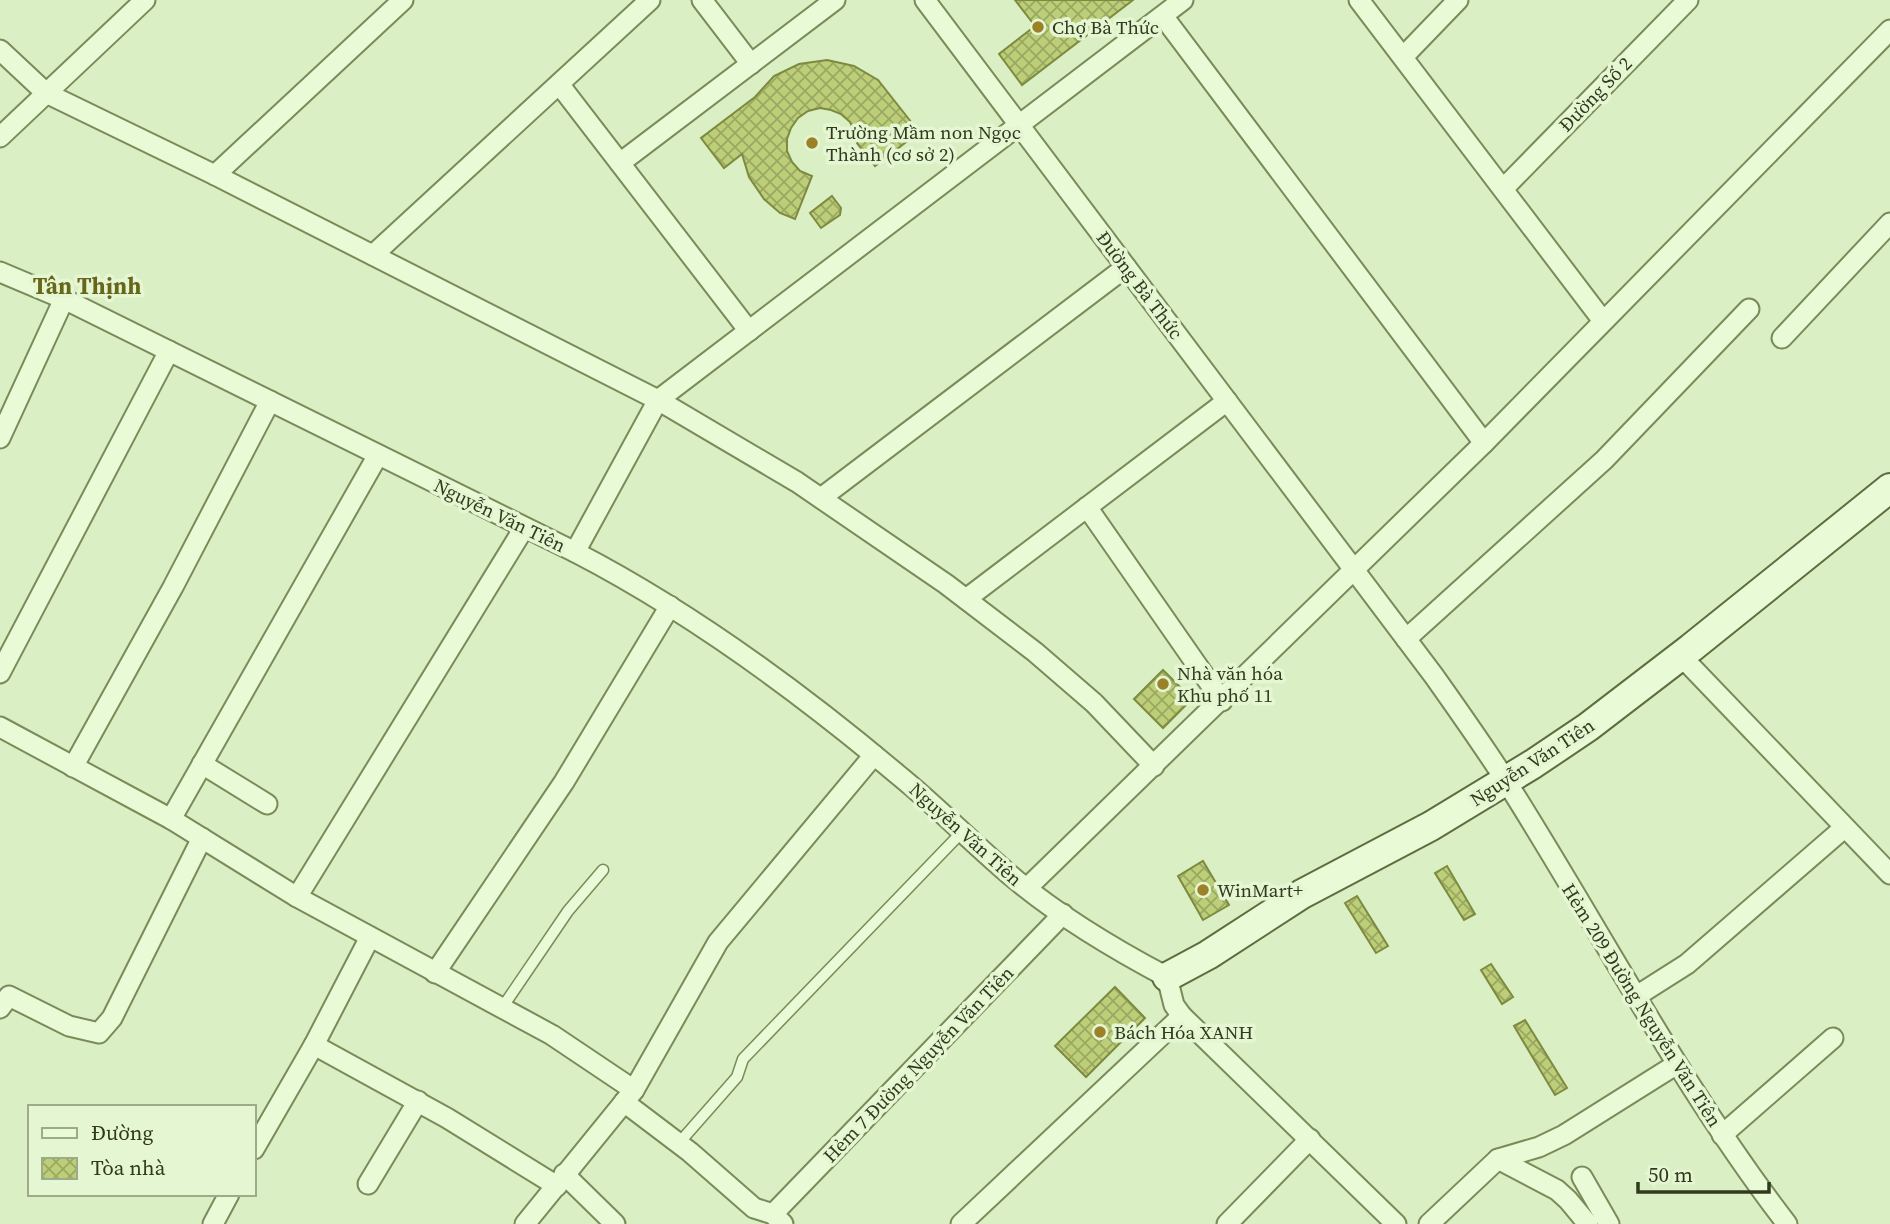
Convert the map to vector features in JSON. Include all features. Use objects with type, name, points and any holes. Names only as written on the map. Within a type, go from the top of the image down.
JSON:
[{"type":"street","points":[[0,137],[145,0]]},
{"type":"street","points":[[215,176],[403,0]]},
{"type":"street","points":[[373,255],[650,0]]},
{"type":"street","points":[[702,0],[751,64]]},
{"type":"street","points":[[620,163],[835,0]]},
{"type":"street","name":"Đường Bà Thức","points":[[925,0],[1406,639]]},
{"type":"street","points":[[575,552],[658,400],[1183,0]]},
{"type":"street","points":[[1359,0],[1603,321]]},
{"type":"street","points":[[1403,57],[1458,0]]},
{"type":"street","name":"Đường Số 2","points":[[1503,189],[1688,0]]},
{"type":"street","points":[[1163,16],[1484,443]]},
{"type":"street","points":[[1027,888],[1484,443],[1890,30]]},
{"type":"street","points":[[0,50],[46,93],[658,400],[821,498],[966,599],[1075,686],[1154,766]]},
{"type":"street","points":[[559,84],[749,331]]},
{"type":"street","points":[[1782,338],[1890,223]]},
{"type":"street","points":[[821,498],[1126,267]]},
{"type":"street","name":"Nguyễn Văn Tiên","points":[[0,272],[64,299],[575,552],[670,606],[746,657],[874,755],[1027,888],[1063,914],[1167,977],[1208,955],[1302,894],[1431,826],[1588,727],[1890,488]]},
{"type":"street","points":[[0,438],[64,299]]},
{"type":"street","points":[[1406,639],[1604,460],[1749,309]]},
{"type":"street","points":[[0,673],[169,351]]},
{"type":"street","points":[[73,767],[173,587],[270,401]]},
{"type":"street","points":[[966,599],[1227,401]]},
{"type":"street","points":[[171,819],[378,454]]},
{"type":"street","points":[[1087,507],[1222,701]]},
{"type":"street","points":[[297,897],[524,528]]},
{"type":"street","points":[[435,973],[564,782],[670,606]]},
{"type":"street","name":"Hẻm 209 Đường Nguyễn Văn Tiên","points":[[1406,639],[1506,781],[1676,1064],[1722,1135],[1787,1224]]},
{"type":"street","points":[[1681,656],[1890,874]]},
{"type":"street","points":[[0,727],[171,819],[297,897],[552,1035],[629,1096],[754,1208],[778,1219]]},
{"type":"street","points":[[525,1224],[629,1096],[718,942],[874,755]]},
{"type":"street","points":[[202,764],[267,804]]},
{"type":"street","points":[[1634,997],[1687,964],[1844,828]]},
{"type":"street","points":[[0,1008],[9,996],[69,1026],[99,1033],[112,1018],[202,838]]},
{"type":"street","name":"Hẻm 7 Đường Nguyễn Văn Tiên","points":[[778,1219],[1063,914]]},
{"type":"street","points":[[256,1146],[314,1045],[370,937]]},
{"type":"street","points":[[1167,977],[1174,1005],[1182,1016],[1396,1224]]},
{"type":"street","points":[[961,1224],[1182,1016]]},
{"type":"street","points":[[1722,1135],[1833,1038]]},
{"type":"street","points":[[314,1045],[560,1180],[615,1224]]},
{"type":"street","points":[[1430,1224],[1498,1159],[1564,1135],[1676,1064]]},
{"type":"street","points":[[368,1184],[418,1101]]},
{"type":"street","points":[[1227,1224],[1310,1139]]},
{"type":"street","points":[[1498,1159],[1557,1190],[1569,1200],[1587,1224]]},
{"type":"street","points":[[1581,1177],[1609,1224]]},
{"type":"street","points":[[213,1224],[228,1196]]},
{"type":"lane","points":[[679,1143],[737,1077],[743,1059],[962,832]]},
{"type":"lane","points":[[502,1008],[568,911],[603,870]]},
{"type":"building","name":"Chợ Bà Thức","points":[[1015,0],[1133,0],[1022,85],[999,54],[1035,26]]},
{"type":"building","points":[[827,60],[854,66],[878,80],[919,132],[875,166],[857,143],[850,122],[841,114],[820,108],[808,111],[798,118],[787,139],[787,151],[800,171],[812,176],[795,219],[780,213],[764,199],[749,177],[742,154],[724,168],[701,138],[755,97],[774,76],[799,64]]},
{"type":"building","points":[[832,196],[841,208],[840,215],[821,228],[810,213]]},
{"type":"building","name":"Nhà văn hóa Khu phố 11","points":[[1163,670],[1192,699],[1163,728],[1134,699]]},
{"type":"building","name":"WinMart+","points":[[1203,861],[1229,905],[1203,920],[1178,876]]},
{"type":"building","points":[[1447,866],[1475,914],[1464,920],[1435,873]]},
{"type":"building","points":[[1357,896],[1388,946],[1376,953],[1345,903]]},
{"type":"building","points":[[1491,964],[1513,997],[1502,1004],[1481,970]]},
{"type":"building","name":"Bách Hóa XANH","points":[[1115,987],[1145,1018],[1086,1077],[1055,1046]]},
{"type":"building","points":[[1525,1020],[1567,1088],[1555,1095],[1514,1026]]},
{"type":"place","name":"Chợ Bà Thức","points":[[1038,27]]},
{"type":"place","name":"Trường Mầm non Ngọc Thành (cơ sở 2)","points":[[812,143]]},
{"type":"place","name":"Nhà văn hóa Khu phố 11","points":[[1163,684]]},
{"type":"place","name":"WinMart+","points":[[1203,890]]},
{"type":"place","name":"Bách Hóa XANH","points":[[1100,1032]]},
{"type":"district","name":"Tân Thịnh","points":[[87,286]]}]
